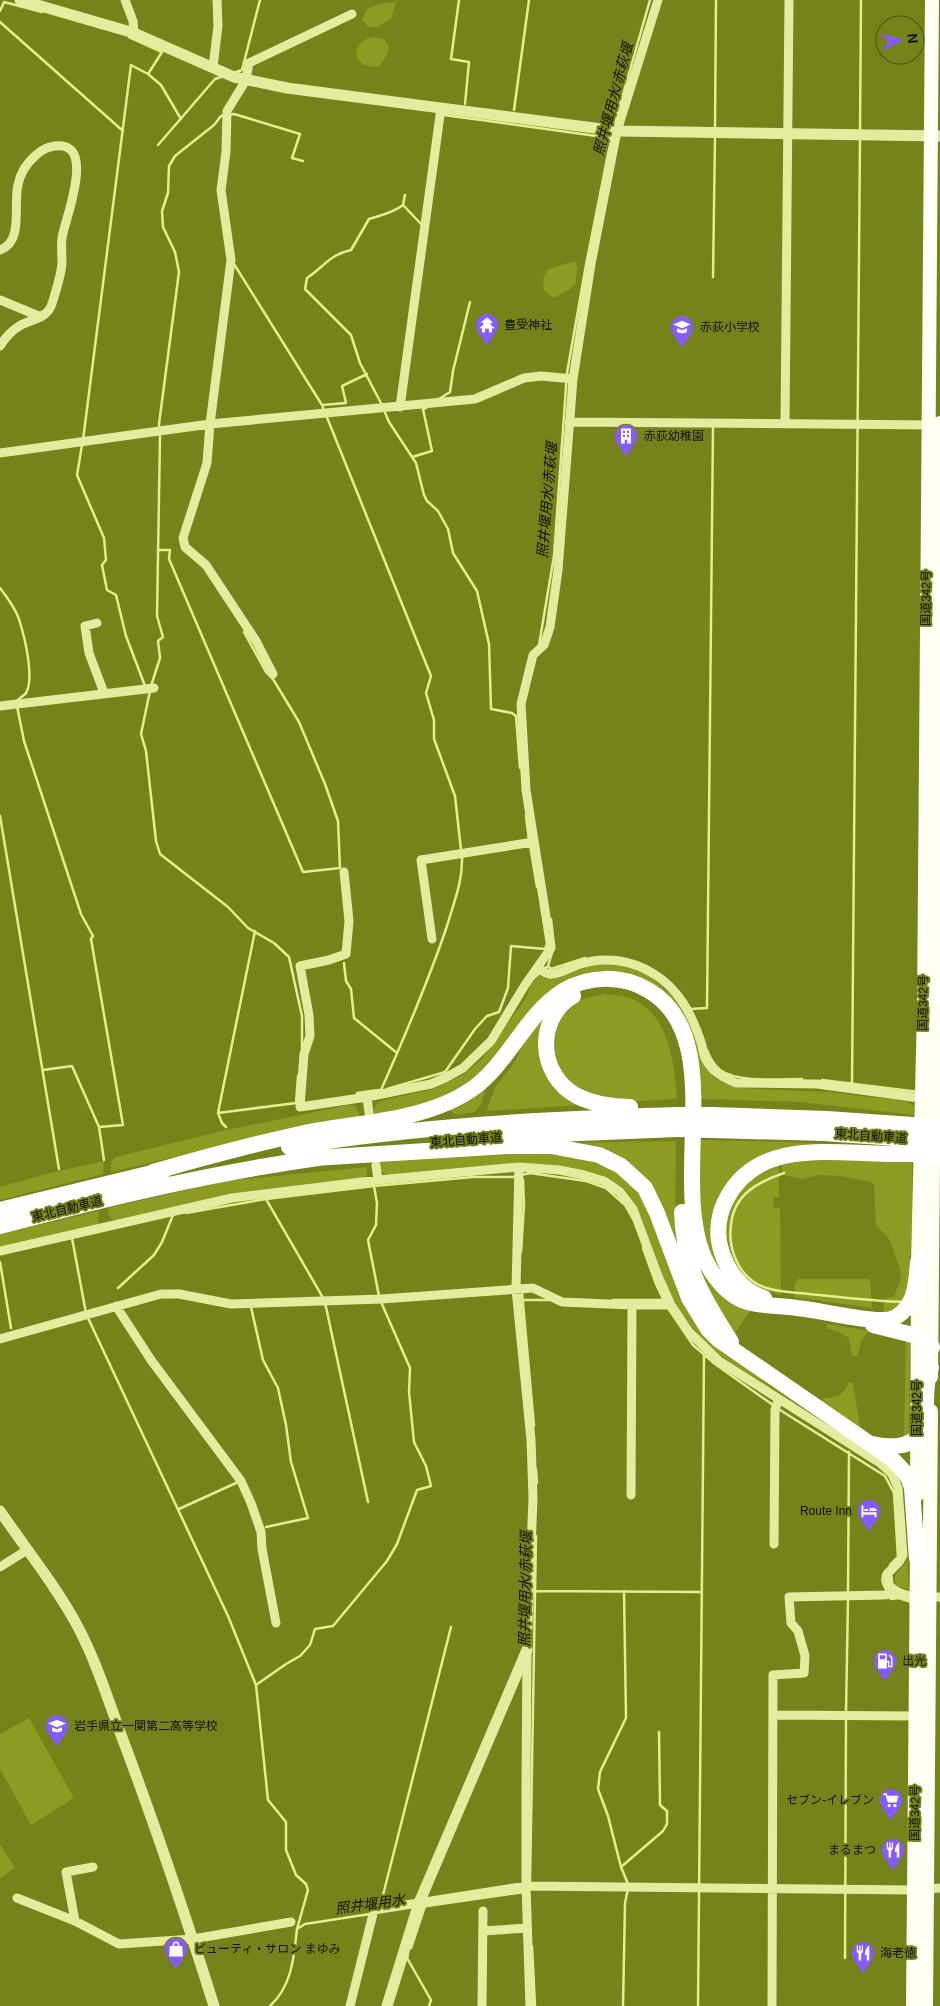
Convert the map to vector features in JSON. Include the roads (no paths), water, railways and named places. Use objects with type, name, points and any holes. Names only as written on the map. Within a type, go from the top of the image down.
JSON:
[{"type":"highway","name":"国道342号","points":[[926,2006],[931,1368],[936,1306],[937,1179],[932,1100],[936,424],[935,136],[932,0]]},
{"type":"highway","points":[[153,1172],[224,1152],[302,1134],[391,1118],[438,1106],[458,1098],[486,1078],[544,1006],[562,992],[588,981],[603,978],[623,980],[647,989],[658,997],[678,1022],[688,1049],[694,1100],[691,1199],[696,1236],[702,1254],[720,1283],[735,1296],[753,1303],[786,1306],[855,1318],[889,1320],[902,1312],[912,1302],[918,1262]]},
{"type":"highway","points":[[677,1118],[590,1101],[567,1088],[551,1070],[546,1050],[547,1030],[559,1007],[579,993],[603,988],[616,988],[628,991],[650,1003],[658,1010],[672,1030],[681,1057],[686,1099],[682,1202],[686,1252],[697,1284],[705,1300],[738,1354]]},
{"type":"highway","name":"国道342号","points":[[913,2006],[927,1889],[916,1716],[929,1597],[917,1559],[917,1336],[919,1177],[932,1100]]},
{"type":"highway","name":"東北自動車道","points":[[0,1226],[226,1172],[391,1147],[550,1133],[677,1118]]},
{"type":"highway","name":"東北自動車道","points":[[0,1210],[153,1172],[295,1146],[393,1132],[506,1122],[677,1118],[827,1119],[912,1139],[940,1128]]},
{"type":"highway","name":"東北自動車道","points":[[712,1118],[824,1133],[940,1142]]},
{"type":"highway","points":[[786,1306],[755,1295],[748,1290],[729,1269],[723,1257],[719,1244],[720,1216],[724,1203],[738,1181],[760,1164],[773,1158],[912,1139],[940,1155]]},
{"type":"highway","points":[[314,1158],[508,1146],[551,1146],[600,1155],[610,1160],[633,1176],[644,1188],[658,1213],[681,1280],[698,1314],[708,1329],[738,1354],[892,1459],[910,1480],[917,1559]]},
{"type":"highway","points":[[855,1318],[879,1328],[917,1336],[932,1347]]},
{"type":"highway","points":[[868,1442],[880,1446],[889,1446],[910,1443],[917,1438],[926,1418],[927,1375],[931,1368]]},
{"type":"street","points":[[20,0],[134,33],[234,78],[287,88],[618,131],[935,136]]},
{"type":"street","points":[[125,0],[133,21],[134,33]]},
{"type":"street","points":[[213,67],[218,26],[216,0]]},
{"type":"street","points":[[344,872],[349,921],[346,954],[329,960],[300,966],[310,1015],[310,1036],[304,1054],[300,1107],[367,1097],[431,1084],[463,1068],[490,1041],[525,985],[549,953],[551,942],[533,842],[526,790],[521,704],[533,654],[544,645],[550,626],[558,570],[573,379],[591,264],[618,131],[658,0]]},
{"type":"street","points":[[785,424],[789,0]]},
{"type":"street","points":[[273,674],[256,641],[206,564],[185,547],[183,538],[207,463],[210,424],[231,260],[221,190],[226,152],[227,111],[246,80],[249,63],[352,14]]},
{"type":"street","points":[[400,406],[441,108]]},
{"type":"street","points":[[0,250],[9,246],[15,231],[18,185],[23,172],[40,151],[55,146],[66,148],[75,159],[77,177],[72,203],[62,236],[61,273],[52,305],[48,312],[41,317],[20,325],[9,334],[0,346]]},
{"type":"street","points":[[0,300],[41,317]]},
{"type":"street","points":[[0,453],[210,424],[475,399],[524,378],[541,376],[573,379]]},
{"type":"street","points":[[569,422],[936,424]]},
{"type":"street","points":[[97,623],[85,626],[89,653],[104,693]]},
{"type":"street","points":[[0,706],[154,688]]},
{"type":"street","points":[[432,939],[421,860],[533,842]]},
{"type":"street","points":[[538,967],[547,974],[552,974],[582,963],[609,959],[635,965],[655,974],[676,992],[688,1010],[696,1028],[706,1061],[724,1078],[736,1083],[817,1084],[932,1100]]},
{"type":"street","points":[[367,1097],[369,1113]]},
{"type":"street","points":[[376,1165],[378,1180]]},
{"type":"street","points":[[519,1167],[516,1289],[531,1440],[533,1488],[527,1650],[526,1886],[530,2006]]},
{"type":"street","points":[[0,1251],[232,1198],[378,1180],[519,1167],[560,1170],[604,1181],[620,1192],[633,1209],[671,1305],[689,1332],[719,1360],[778,1400],[880,1463],[892,1474],[898,1488],[903,1556],[888,1573],[888,1579],[889,1585],[899,1593]]},
{"type":"street","points":[[919,1177],[937,1179]]},
{"type":"street","points":[[0,1338],[161,1294],[179,1294],[231,1304],[382,1299],[533,1288],[562,1302],[671,1305]]},
{"type":"street","points":[[631,1495],[632,1305]]},
{"type":"street","points":[[116,1306],[151,1360],[241,1481],[261,1532],[262,1549],[276,1623]]},
{"type":"street","points":[[774,1544],[776,1410],[778,1400]]},
{"type":"street","points":[[0,1511],[60,1597],[79,1629],[92,1657],[131,1761],[193,1938],[214,2006]]},
{"type":"street","points":[[0,1568],[27,1550]]},
{"type":"street","points":[[772,2006],[774,1674],[804,1673],[805,1656],[798,1631],[791,1623],[788,1597],[899,1593],[929,1597]]},
{"type":"street","points":[[387,2006],[419,1903],[527,1650]]},
{"type":"street","points":[[773,1715],[916,1716]]},
{"type":"street","points":[[75,1921],[66,1872],[93,1867]]},
{"type":"street","points":[[350,2006],[374,1910],[526,1886],[927,1889]]},
{"type":"street","points":[[17,1898],[75,1921],[119,1944],[193,1938],[291,1922]]},
{"type":"street","points":[[482,2006],[483,1911]]},
{"type":"street","points":[[483,1931],[527,1928]]},
{"type":"waterway","points":[[233,73],[242,70],[260,0]]},
{"type":"waterway","points":[[459,0],[451,59],[469,62],[465,104]]},
{"type":"waterway","points":[[514,110],[529,0]]},
{"type":"waterway","name":"照井堰用水/赤萩堰","points":[[614,126],[650,0]]},
{"type":"waterway","points":[[715,128],[716,0]]},
{"type":"waterway","points":[[860,131],[861,0]]},
{"type":"waterway","points":[[0,11],[4,2],[42,12]]},
{"type":"waterway","points":[[0,22],[123,131]]},
{"type":"waterway","points":[[83,440],[131,65],[148,74],[162,52],[129,37]]},
{"type":"waterway","points":[[148,74],[161,85],[181,119]]},
{"type":"waterway","points":[[158,145],[215,79],[221,77]]},
{"type":"waterway","points":[[151,686],[160,658],[158,641],[163,637],[157,616],[159,424],[179,272],[175,252],[163,227],[162,211],[168,193],[169,166],[175,156],[214,125],[221,116],[234,114],[300,134],[292,158],[303,161]]},
{"type":"waterway","points":[[444,115],[611,138]]},
{"type":"waterway","name":"照井堰用水/赤萩堰","points":[[539,645],[554,556],[567,373],[612,134]]},
{"type":"waterway","points":[[713,277],[715,136]]},
{"type":"waterway","points":[[852,1084],[860,139]]},
{"type":"waterway","points":[[382,405],[360,363],[351,335],[305,289],[307,278],[332,258],[351,250],[369,219],[387,214],[399,208],[403,205],[405,195]]},
{"type":"waterway","points":[[403,205],[421,224]]},
{"type":"waterway","points":[[234,264],[322,405],[431,676],[426,693],[434,720],[434,739],[455,796],[461,850]]},
{"type":"waterway","points":[[439,399],[450,392],[453,371],[470,302]]},
{"type":"waterway","points":[[322,405],[346,403],[342,386],[367,374]]},
{"type":"waterway","points":[[412,457],[432,451],[423,409],[426,408]]},
{"type":"waterway","points":[[384,410],[389,422],[416,463],[424,495],[427,501],[438,511],[448,529],[453,553],[477,591],[489,644],[491,709],[512,713],[516,716],[520,768]]},
{"type":"waterway","points":[[691,1009],[707,1008],[713,427]]},
{"type":"waterway","points":[[82,445],[77,475],[104,538],[106,560],[102,565],[107,590],[116,595],[126,636],[145,686]]},
{"type":"waterway","points":[[158,550],[170,550],[169,559],[303,872],[340,868],[338,821],[325,784],[299,722],[273,679],[266,672],[244,632]]},
{"type":"waterway","points":[[0,588],[11,603],[19,619],[28,656],[28,686],[26,693],[17,701]]},
{"type":"waterway","points":[[150,691],[141,734],[146,751],[156,841],[160,854],[228,907],[248,928],[274,943],[289,957],[302,1016],[302,1048]]},
{"type":"waterway","points":[[17,706],[24,741],[81,914],[93,936],[91,939],[123,1125],[99,1127]]},
{"type":"waterway","points":[[0,816],[59,1169]]},
{"type":"waterway","points":[[526,816],[529,840]]},
{"type":"waterway","points":[[530,845],[537,887]]},
{"type":"waterway","points":[[381,1090],[416,1009],[447,926],[460,883],[462,856]]},
{"type":"waterway","name":"照井堰用水/赤萩堰","points":[[551,919],[554,946]]},
{"type":"waterway","points":[[226,1127],[218,1113],[255,931]]},
{"type":"waterway","points":[[387,1089],[445,1072],[475,1029],[487,1016],[499,1012],[508,988],[511,946],[545,949],[547,944]]},
{"type":"waterway","name":"照井堰用水/赤萩堰","points":[[534,978],[548,966],[552,953]]},
{"type":"waterway","points":[[548,966],[551,969],[585,958]]},
{"type":"waterway","points":[[344,963],[346,981],[351,989],[354,1018],[397,1053]]},
{"type":"waterway","points":[[707,1050],[711,1059],[720,1070],[737,1077],[748,1079],[802,1079]]},
{"type":"waterway","points":[[43,1070],[72,1066],[99,1127],[104,1160]]},
{"type":"waterway","points":[[218,1113],[296,1103],[298,1076]]},
{"type":"waterway","points":[[822,1080],[919,1092]]},
{"type":"waterway","points":[[358,1096],[357,1093],[379,1090]]},
{"type":"waterway","points":[[186,1213],[266,1199],[374,1186],[473,1177],[513,1177],[530,1173],[586,1181],[606,1188],[625,1205],[633,1219]]},
{"type":"waterway","points":[[784,1173],[757,1185],[749,1191],[742,1197],[733,1214],[730,1233],[732,1249],[742,1271],[754,1282],[766,1288],[780,1291],[904,1302]]},
{"type":"waterway","name":"照井堰用水/赤萩堰","points":[[521,1252],[524,1205],[523,1180]]},
{"type":"waterway","points":[[374,1186],[377,1203],[376,1225],[368,1240],[379,1296]]},
{"type":"waterway","points":[[266,1199],[322,1296],[326,1307],[368,1502]]},
{"type":"waterway","points":[[118,1288],[154,1255],[162,1242],[173,1215]]},
{"type":"waterway","points":[[72,1238],[86,1313]]},
{"type":"waterway","points":[[643,1248],[665,1303]]},
{"type":"waterway","points":[[0,1262],[11,1328]]},
{"type":"waterway","name":"照井堰用水/赤萩堰","points":[[522,1292],[534,1426]]},
{"type":"waterway","points":[[523,1300],[550,1300]]},
{"type":"waterway","points":[[613,1300],[664,1300]]},
{"type":"waterway","points":[[256,1685],[300,1656],[310,1645],[315,1629],[333,1626],[387,1561],[397,1544],[417,1490],[431,1486],[426,1466],[414,1442],[409,1392],[410,1368],[381,1302]]},
{"type":"waterway","points":[[251,1307],[263,1360],[278,1388],[291,1462],[308,1518],[266,1527]]},
{"type":"waterway","points":[[668,1308],[693,1345],[715,1364],[780,1410],[885,1476],[894,1493],[898,1557],[890,1565]]},
{"type":"waterway","points":[[88,1318],[228,1616],[256,1685],[268,1800],[286,1822],[286,1850],[296,1875],[306,1884],[308,1890],[297,1929]]},
{"type":"waterway","points":[[698,2006],[704,1355]]},
{"type":"waterway","points":[[848,1593],[849,1452]]},
{"type":"waterway","name":"照井堰用水/赤萩堰","points":[[536,1469],[537,1483]]},
{"type":"waterway","points":[[179,1509],[236,1483]]},
{"type":"waterway","name":"照井堰用水/赤萩堰","points":[[530,1881],[536,1536]]},
{"type":"waterway","points":[[885,1571],[883,1581],[887,1591]]},
{"type":"waterway","points":[[535,1591],[702,1592]]},
{"type":"waterway","points":[[624,1591],[626,1718],[600,1772],[598,1789],[608,1816],[621,1867],[628,1884]]},
{"type":"waterway","points":[[889,1596],[891,1599],[899,1598],[911,1602]]},
{"type":"waterway","points":[[846,1713],[848,1599]]},
{"type":"waterway","points":[[380,1907],[451,1627]]},
{"type":"waterway","points":[[845,1958],[846,1719]]},
{"type":"waterway","points":[[621,1867],[663,1831],[667,1824],[667,1811],[660,1805],[659,1732]]},
{"type":"waterway","points":[[623,2006],[625,1903],[628,1889]]},
{"type":"waterway","name":"照井堰用水","points":[[420,1907],[524,1892]]},
{"type":"waterway","points":[[411,1948],[425,1906]]},
{"type":"waterway","name":"照井堰用水","points":[[270,2006],[283,1989],[291,1970],[297,1929],[305,1924],[370,1914]]},
{"type":"waterway","name":"照井堰用水/赤萩堰","points":[[532,1946],[535,2006]]},
{"type":"waterway","points":[[408,1955],[407,1958],[431,2000],[429,2006]]},
{"type":"place","name":"豊受神社","points":[[487,346]]},
{"type":"place","name":"赤荻小学校","points":[[682,348]]},
{"type":"place","name":"赤荻幼稚園","points":[[626,457]]},
{"type":"place","name":"Route Inn","points":[[869,1532]]},
{"type":"place","name":"出光","points":[[885,1682]]},
{"type":"place","name":"岩手県立一関第二高等学校","points":[[57,1747]]},
{"type":"place","name":"セブン-イレブン","points":[[891,1821]]},
{"type":"place","name":"まるまつ","points":[[893,1871]]},
{"type":"place","name":"ビューティ・サロン まゆみ","points":[[176,1970]]},
{"type":"place","name":"海老徳","points":[[863,1974]]}]
